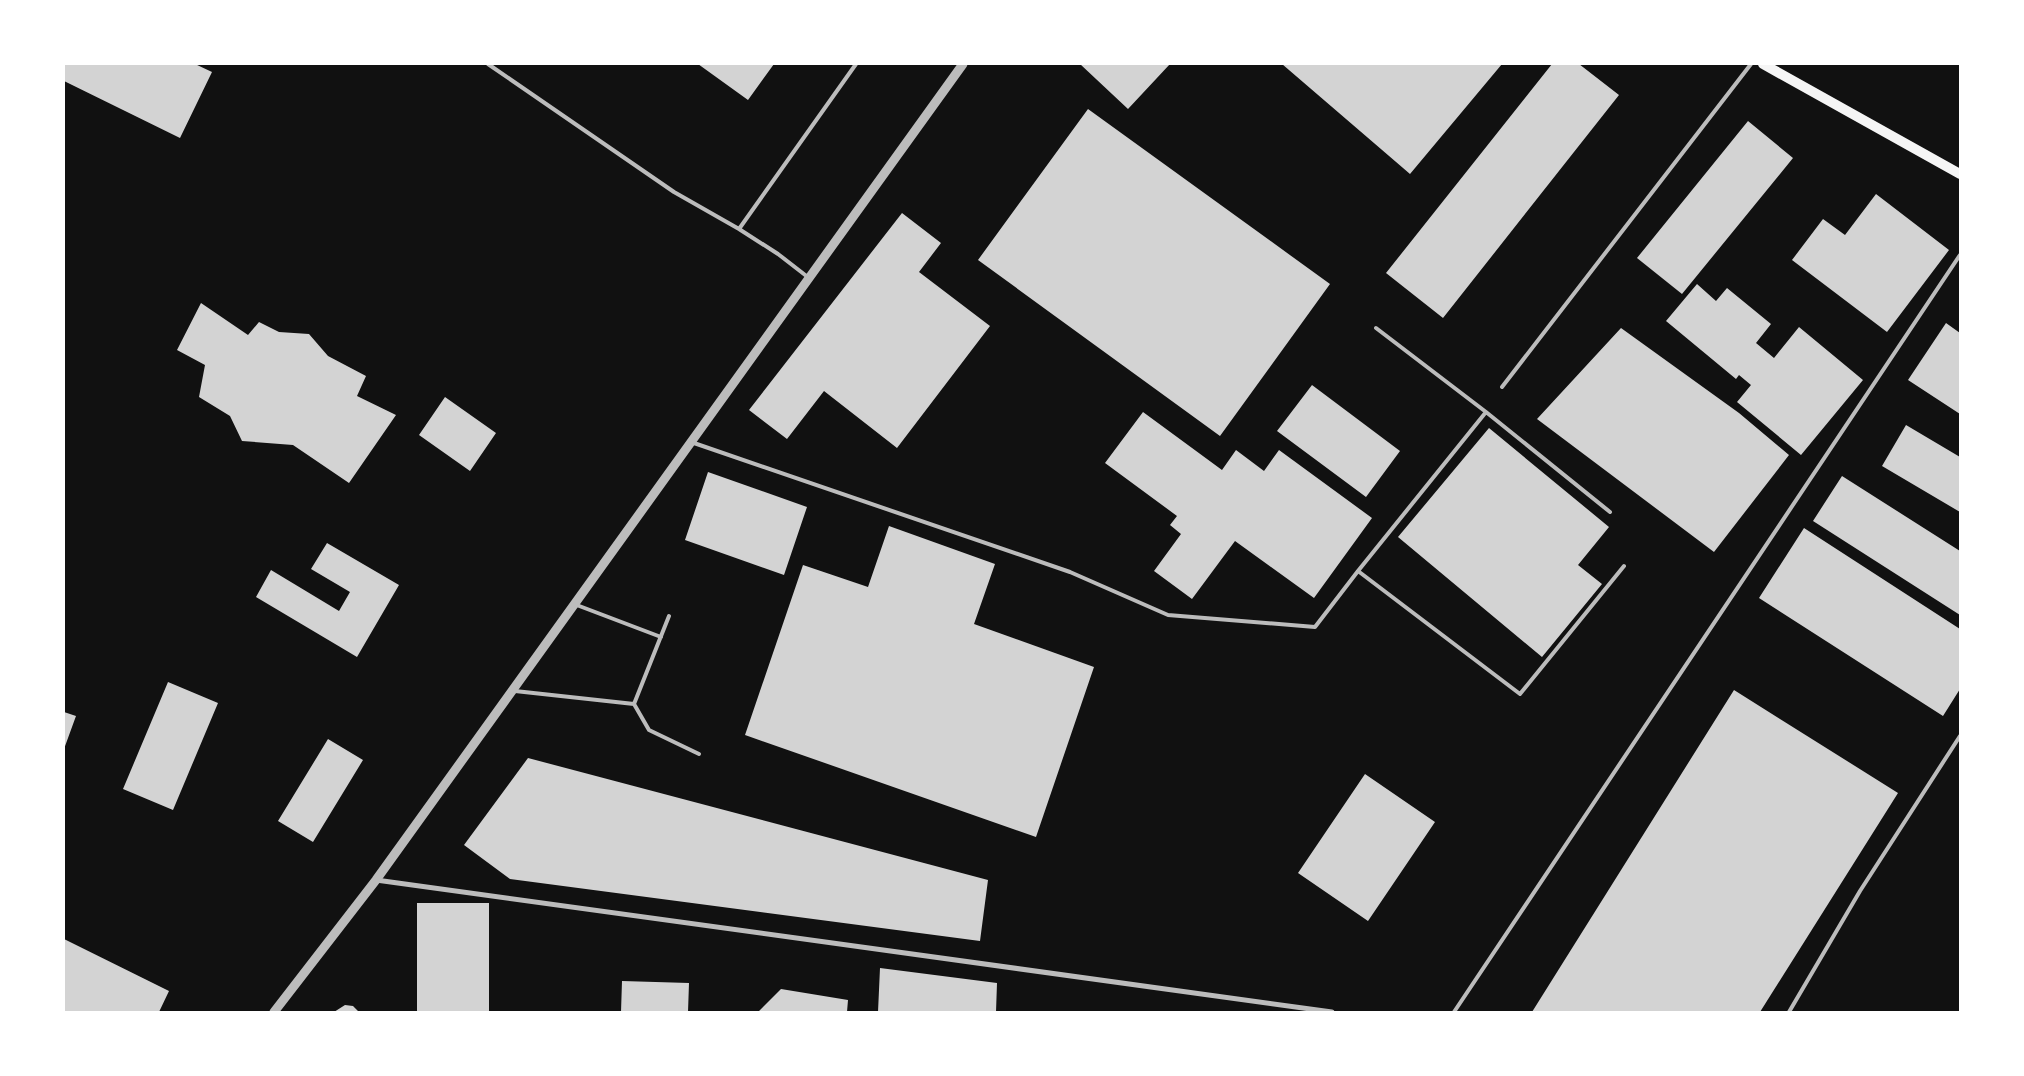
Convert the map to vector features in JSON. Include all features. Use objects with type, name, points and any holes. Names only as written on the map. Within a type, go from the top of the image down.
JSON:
[{"type":"main road","points":[[1763,64],[1960,174]]},
{"type":"street","points":[[274,1012],[376,880],[963,64]]},
{"type":"street","points":[[376,880],[1332,1012]]},
{"type":"lane","points":[[488,64],[674,192],[739,229],[778,254],[809,278]]},
{"type":"lane","points":[[739,229],[856,64]]},
{"type":"lane","points":[[1502,387],[1751,64]]},
{"type":"lane","points":[[1454,1012],[1960,255]]},
{"type":"lane","points":[[1376,328],[1486,412],[1610,512]]},
{"type":"lane","points":[[691,442],[1070,572],[1168,614],[1315,627],[1486,412]]},
{"type":"lane","points":[[1358,571],[1520,694],[1624,566]]},
{"type":"lane","points":[[574,604],[661,637]]},
{"type":"lane","points":[[634,704],[669,616]]},
{"type":"lane","points":[[512,690],[634,704]]},
{"type":"lane","points":[[634,704],[649,730],[699,754]]},
{"type":"lane","points":[[1789,1012],[1860,891],[1960,736]]},
{"type":"building","points":[[64,64],[195,64],[212,72],[180,138],[64,81]]},
{"type":"building","points":[[698,64],[774,64],[748,100]]},
{"type":"building","points":[[1080,64],[1170,64],[1128,109]]},
{"type":"building","points":[[1282,64],[1502,64],[1410,174]]},
{"type":"building","points":[[1552,64],[1579,64],[1619,95],[1443,318],[1386,273]]},
{"type":"building","points":[[1088,109],[1330,284],[1220,436],[978,260]]},
{"type":"building","points":[[1748,121],[1793,158],[1682,294],[1637,258]]},
{"type":"building","points":[[1876,194],[1949,250],[1887,332],[1792,260],[1823,219],[1845,235]]},
{"type":"building","points":[[902,213],[941,243],[919,272],[990,326],[897,448],[824,391],[787,439],[749,410]]},
{"type":"building","points":[[1697,284],[1716,301],[1727,288],[1771,324],[1756,343],[1774,358],[1799,327],[1863,380],[1801,455],[1737,402],[1751,385],[1739,375],[1736,379],[1666,321]]},
{"type":"building","points":[[201,303],[248,335],[259,322],[279,332],[309,334],[328,356],[366,376],[357,396],[396,415],[349,483],[293,445],[242,441],[230,416],[199,397],[205,365],[177,350]]},
{"type":"building","points":[[1946,323],[1960,333],[1960,414],[1908,380]]},
{"type":"building","points":[[1621,328],[1739,413],[1789,455],[1714,552],[1537,419]]},
{"type":"building","points":[[1312,385],[1400,451],[1366,497],[1277,431]]},
{"type":"building","points":[[445,397],[496,433],[470,471],[419,435]]},
{"type":"building","points":[[1143,412],[1222,470],[1236,450],[1264,471],[1279,450],[1372,518],[1314,598],[1235,541],[1192,599],[1154,571],[1181,534],[1170,525],[1177,516],[1105,463]]},
{"type":"building","points":[[1906,425],[1960,457],[1960,512],[1882,466]]},
{"type":"building","points":[[1489,428],[1609,527],[1578,565],[1602,584],[1542,657],[1398,537]]},
{"type":"building","points":[[708,472],[807,507],[784,575],[685,540]]},
{"type":"building","points":[[1842,476],[1960,551],[1960,615],[1813,521]]},
{"type":"building","points":[[889,526],[995,564],[974,624],[1094,667],[1036,837],[745,735],[803,565],[868,587]]},
{"type":"building","points":[[1804,528],[1960,629],[1960,689],[1943,716],[1759,598]]},
{"type":"building","points":[[327,543],[399,585],[357,657],[256,597],[271,570],[339,611],[350,592],[311,569]]},
{"type":"building","points":[[168,682],[218,703],[173,810],[123,789]]},
{"type":"building","points":[[1734,690],[1898,793],[1760,1012],[1532,1012]]},
{"type":"building","points":[[64,712],[76,716],[64,749]]},
{"type":"building","points":[[328,739],[363,760],[313,842],[278,821]]},
{"type":"building","points":[[528,758],[988,880],[980,941],[510,879],[464,845]]},
{"type":"building","points":[[1365,774],[1435,822],[1368,921],[1298,873]]},
{"type":"building","points":[[417,903],[489,903],[489,1012],[417,1012]]},
{"type":"building","points":[[64,939],[169,991],[159,1012],[64,1012]]},
{"type":"building","points":[[880,968],[997,983],[996,1012],[878,1012]]},
{"type":"building","points":[[622,981],[689,983],[688,1012],[621,1012]]},
{"type":"building","points":[[781,989],[848,1000],[847,1012],[758,1012]]},
{"type":"building","points":[[345,1005],[353,1006],[359,1012],[334,1012]]}]
